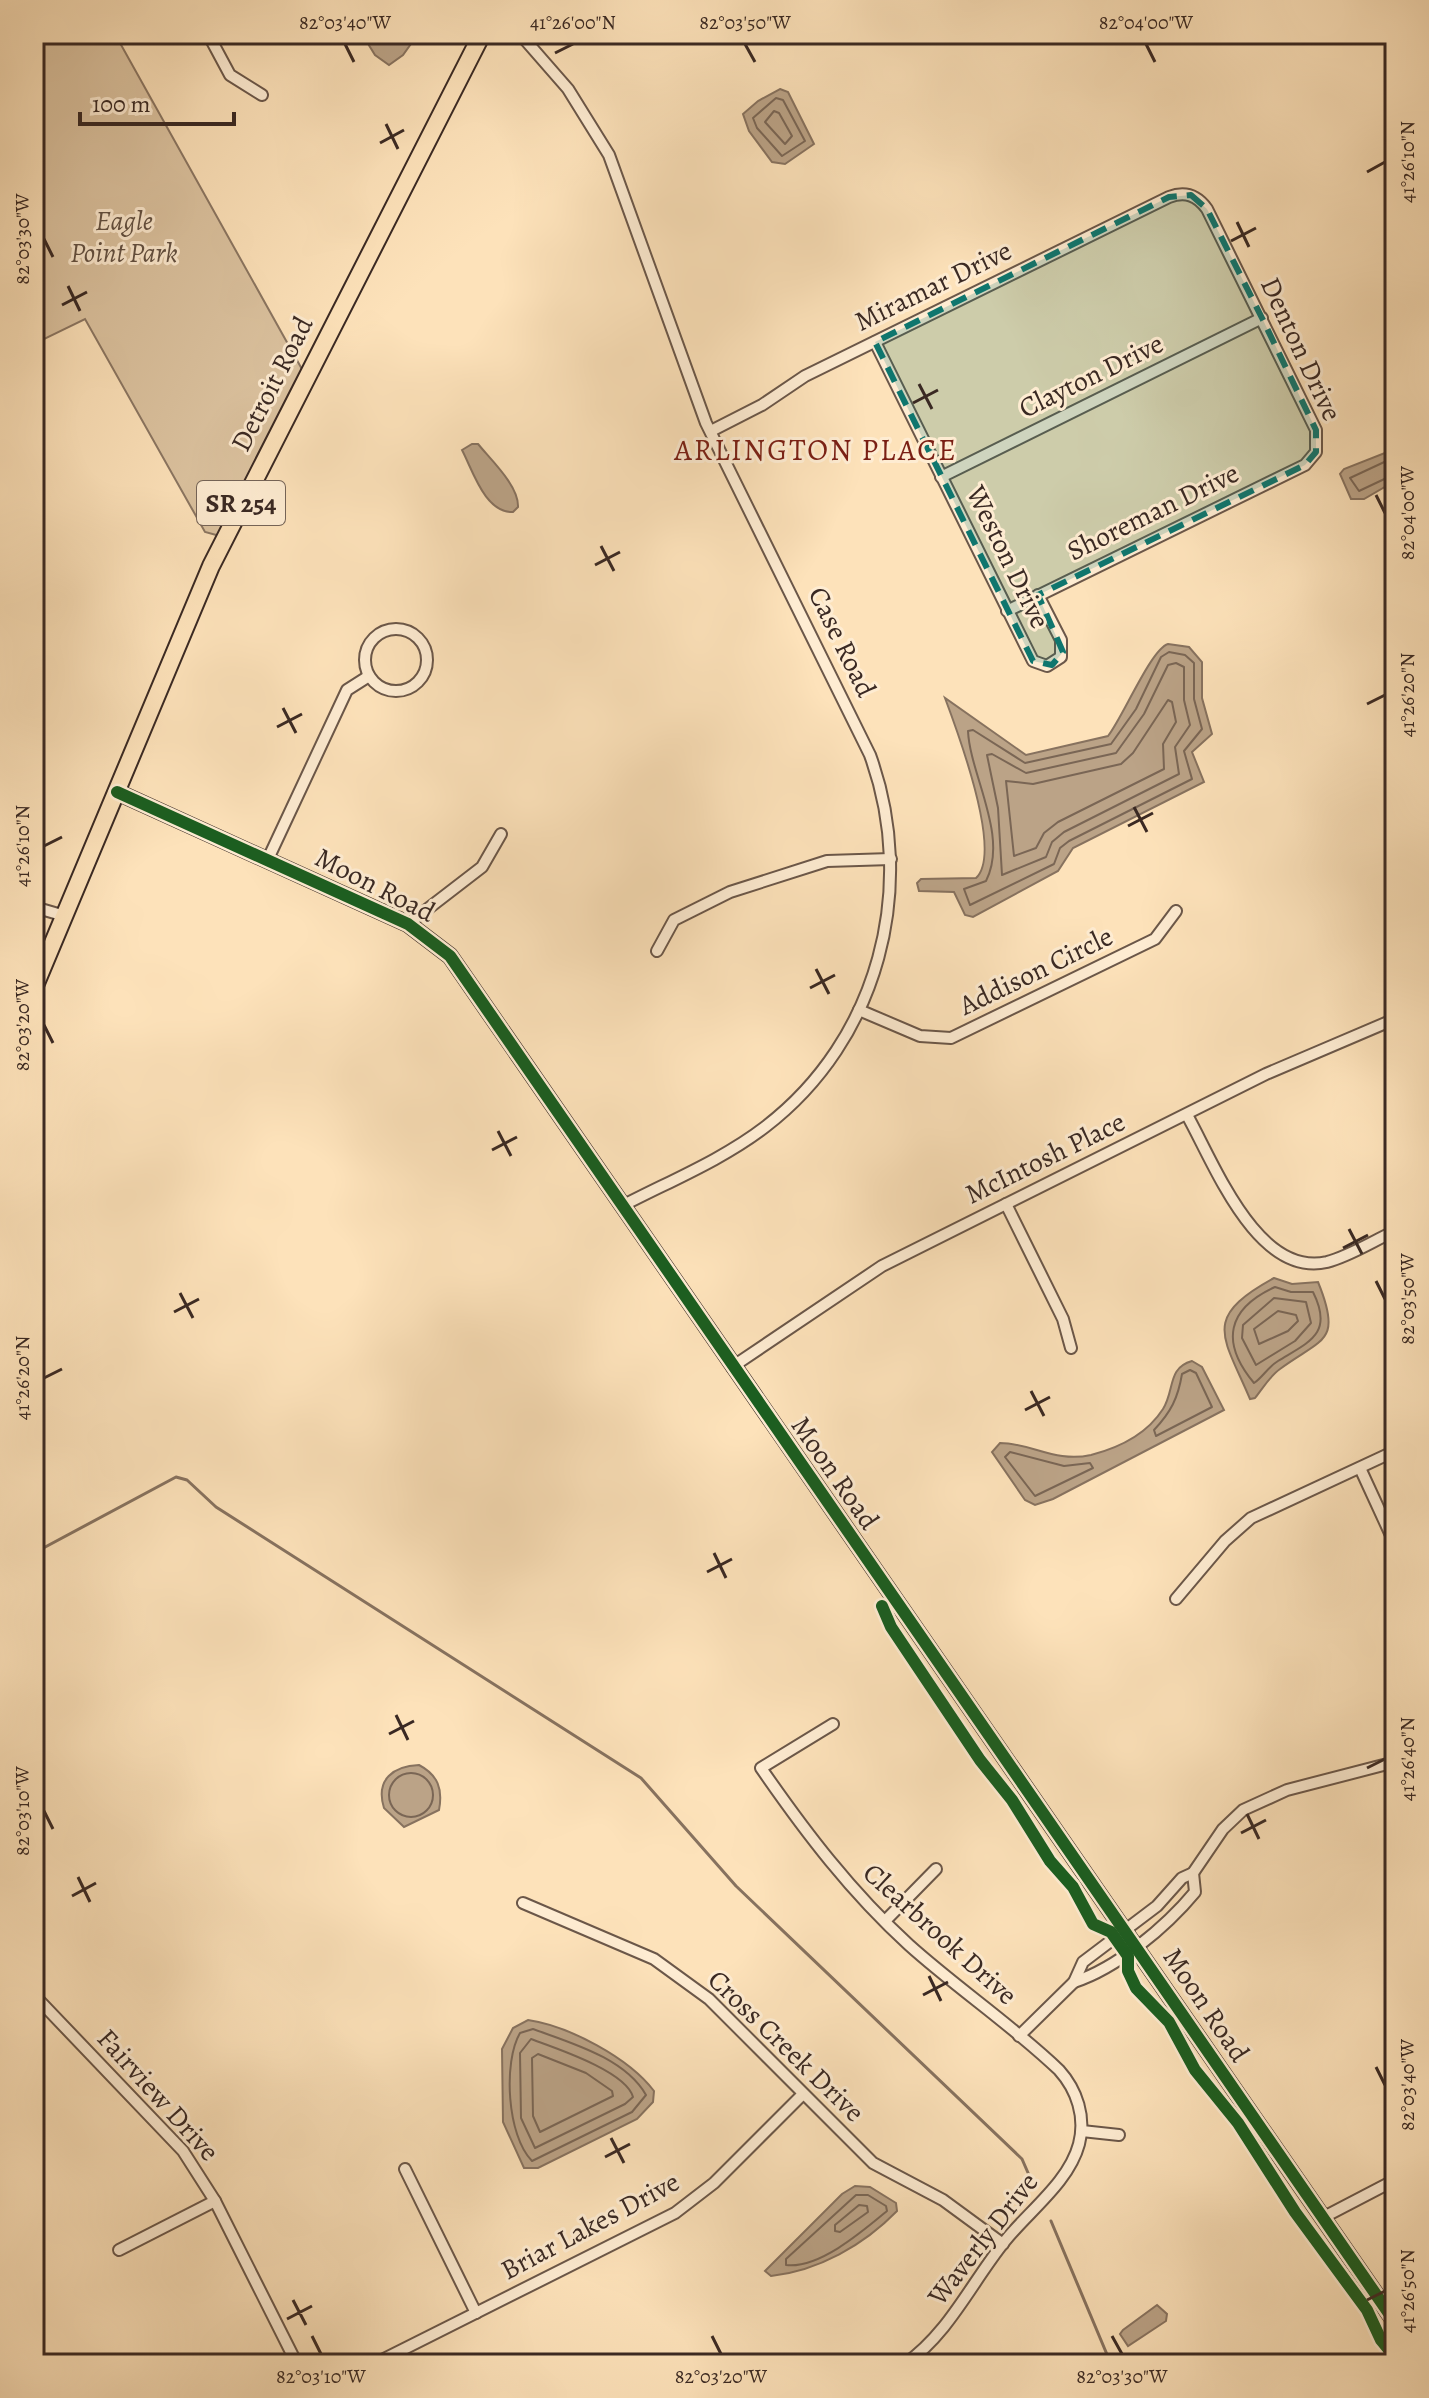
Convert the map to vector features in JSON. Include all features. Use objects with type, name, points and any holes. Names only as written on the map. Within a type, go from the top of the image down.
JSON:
[{"type":"main road","name":"Detroit Road","points":[[34,988],[170,660],[246,493],[482,34]]},
{"type":"street","points":[[208,34],[230,75],[262,95]]},
{"type":"street","name":"Case Road","points":[[520,34],[577,101],[609,155],[711,431],[866,746],[881,790],[891,859],[888,925],[859,1010],[837,1051],[819,1075],[767,1126],[727,1152],[622,1206]]},
{"type":"street","name":"Miramar Drive","points":[[711,431],[755,409],[805,376],[1182,194]]},
{"type":"street","name":"Denton Drive","points":[[1182,194],[1196,198],[1204,205],[1316,430],[1316,452]]},
{"type":"street","name":"Clayton Drive","points":[[941,477],[1262,318]]},
{"type":"street","name":"Weston Drive","points":[[875,342],[1033,661],[1041,666],[1052,665],[1061,657],[1062,645],[1038,595]]},
{"type":"street","name":"Shoreman Drive","points":[[1007,611],[1305,465],[1316,452]]},
{"type":"street","points":[[402,629],[419,638],[425,647],[427,668],[415,685],[406,690],[384,689],[369,676],[365,656],[373,638],[382,632],[402,629]]},
{"type":"street","points":[[268,859],[347,690],[369,676]]},
{"type":"street","name":"Moon Road","points":[[117,792],[408,924],[450,956],[1395,2322]]},
{"type":"street","points":[[408,924],[482,867],[501,834]]},
{"type":"street","points":[[657,951],[674,920],[730,892],[827,861],[891,859]]},
{"type":"street","points":[[34,907],[65,916]]},
{"type":"street","name":"Addison Circle","points":[[859,1010],[920,1036],[958,1037],[1155,939],[1176,911]]},
{"type":"street","name":"McIntosh Place","points":[[732,1367],[873,1270],[1292,1061],[1395,1019]]},
{"type":"street","points":[[1187,1115],[1250,1225],[1277,1254],[1295,1260],[1325,1262],[1395,1231]]},
{"type":"street","points":[[1006,1204],[1063,1319],[1071,1348]]},
{"type":"street","points":[[1176,1599],[1225,1541],[1251,1518],[1395,1451]]},
{"type":"street","points":[[1360,1468],[1395,1544]]},
{"type":"street","name":"Clearbrook Drive","points":[[833,1724],[761,1768],[820,1853],[885,1921],[1059,2070],[1071,2086],[1079,2107],[1082,2131]]},
{"type":"street","points":[[1019,2036],[1074,1982],[1083,1962],[1157,1906],[1182,1878],[1193,1873],[1223,1829],[1258,1801],[1317,1781],[1395,1762]]},
{"type":"street","points":[[885,1921],[936,1869]]},
{"type":"street","points":[[1074,1982],[1092,1976],[1178,1912],[1195,1892],[1193,1873]]},
{"type":"street","name":"Cross Creek Drive","points":[[523,1903],[654,1959],[709,1999],[873,2163],[943,2200],[1003,2244]]},
{"type":"street","name":"Fairview Drive","points":[[34,1995],[183,2151],[215,2201],[297,2364]]},
{"type":"street","name":"Briar Lakes Drive","points":[[374,2364],[686,2206],[802,2095]]},
{"type":"street","points":[[1082,2131],[1119,2135]]},
{"type":"street","name":"Waverly Drive","points":[[905,2364],[942,2331],[1003,2244],[1070,2166],[1082,2131]]},
{"type":"street","points":[[405,2169],[476,2313]]},
{"type":"street","points":[[1324,2217],[1395,2180]]},
{"type":"street","points":[[119,2250],[215,2201]]},
{"type":"highlighted area","points":[[1191,195],[1207,209],[1262,318],[1316,430],[1316,452],[1305,465],[1038,595],[1063,652],[1052,665],[1033,661],[875,342],[1169,197]]},
{"type":"green space","name":"Eagle Point Park","points":[[34,34],[115,34],[303,371],[220,536],[205,532],[85,319],[34,344]]},
{"type":"water","points":[[362,34],[418,34],[403,55],[389,65],[375,55]]},
{"type":"water","points":[[780,89],[788,92],[814,144],[785,164],[772,162],[749,131],[743,114]]},
{"type":"water","points":[[478,444],[509,482],[517,499],[518,507],[513,512],[495,506],[481,489],[462,450]]},
{"type":"water","points":[[1395,449],[1395,481],[1364,499],[1351,499],[1340,474],[1344,469]]},
{"type":"water","points":[[1168,644],[1189,647],[1202,662],[1202,698],[1212,734],[1192,752],[1204,782],[1073,848],[1058,871],[973,917],[965,915],[954,892],[919,891],[917,883],[921,879],[976,878],[983,864],[984,844],[975,791],[945,698],[1026,755],[1108,736],[1154,658]]},
{"type":"water","points":[[1274,1278],[1292,1284],[1318,1282],[1329,1317],[1328,1328],[1317,1344],[1276,1372],[1255,1398],[1250,1399],[1232,1359],[1224,1330],[1227,1317],[1236,1305]]},
{"type":"water","points":[[1192,1361],[1202,1367],[1224,1410],[1053,1499],[1035,1505],[1025,1500],[992,1452],[1000,1443],[1078,1457],[1121,1444],[1140,1433],[1156,1418],[1167,1402],[1175,1374],[1184,1364]]},
{"type":"water","points":[[419,1765],[431,1773],[438,1783],[439,1810],[404,1827],[384,1808],[382,1789],[395,1771]]},
{"type":"water","points":[[528,2020],[579,2036],[614,2056],[654,2091],[653,2102],[637,2119],[538,2168],[524,2168],[503,2122],[502,2049],[513,2028]]},
{"type":"water","points":[[855,2186],[870,2187],[896,2203],[897,2211],[870,2235],[823,2262],[771,2276],[765,2271],[842,2194]]},
{"type":"water","points":[[1157,2305],[1167,2314],[1166,2321],[1128,2346],[1120,2334]]},
{"type":"waterway","points":[[34,1553],[176,1477],[187,1480],[216,1507],[641,1778],[736,1886],[1022,2159],[1032,2182]]},
{"type":"waterway","points":[[1051,2221],[1111,2364]]},
{"type":"cycle path","points":[[117,792],[408,924],[450,956],[1395,2322]]},
{"type":"cycle path","points":[[882,1606],[891,1627],[980,1760],[1012,1800],[1050,1861],[1073,1887],[1093,1924],[1111,1932],[1128,1956],[1128,1971],[1136,1988],[1169,2022],[1195,2070],[1238,2123],[1295,2212],[1367,2310],[1381,2340],[1395,2357]]},
{"type":"district","name":"ARLINGTON PLACE","points":[[816,450]]}]
